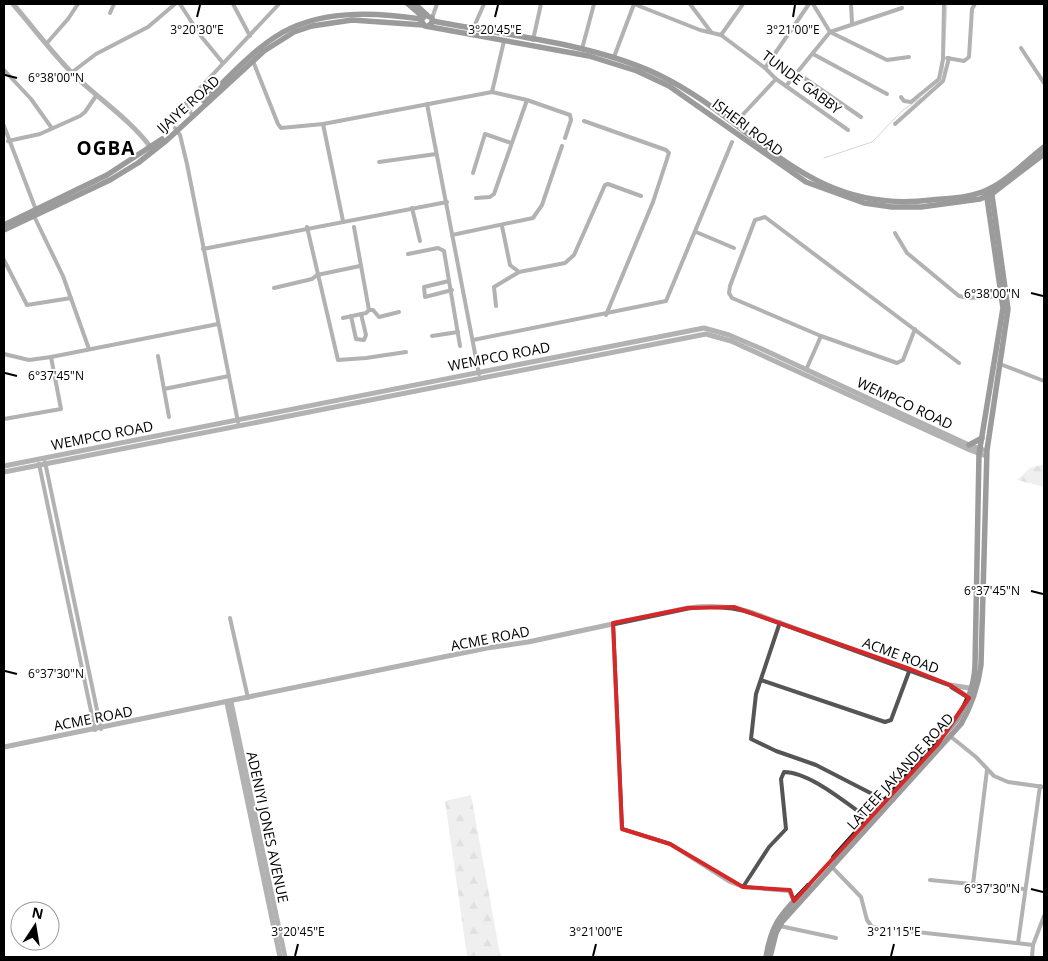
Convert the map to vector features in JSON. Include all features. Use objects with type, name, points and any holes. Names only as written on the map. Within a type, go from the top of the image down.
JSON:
[{"type":"main road","points":[[408,4],[427,19]]},
{"type":"main road","points":[[415,4],[427,19]]},
{"type":"main road","name":"ISHERI ROAD","points":[[251,60],[287,30],[315,20],[371,15],[427,19],[582,49],[614,57],[670,84],[734,124],[809,177],[856,195],[892,201],[921,202],[989,192],[1044,147]]},
{"type":"main road","name":"ISHERI ROAD","points":[[427,19],[504,41],[605,60],[670,84],[789,172],[806,182],[846,198],[879,206],[907,207],[969,201],[1009,182],[1044,154]]},
{"type":"main road","name":"IJAIYE ROAD","points":[[176,129],[191,113],[251,60]]},
{"type":"main road","name":"IJAIYE ROAD","points":[[4,225],[110,180],[152,150],[251,60]]},
{"type":"main road","points":[[997,227],[997,201],[1009,182]]},
{"type":"main road","name":"LATEEF JAKANDE ROAD","points":[[974,689],[979,451],[1008,308],[997,227],[989,192]]},
{"type":"main road","name":"LATEEF JAKANDE ROAD","points":[[766,957],[772,930],[794,901],[948,734],[961,724],[981,665],[986,453],[998,364],[1002,296],[989,192]]},
{"type":"main road","name":"IJAIYE ROAD","points":[[4,230],[35,213]]},
{"type":"main road","points":[[969,445],[982,438]]},
{"type":"main road","name":"LATEEF JAKANDE ROAD","points":[[770,957],[780,926],[831,866],[890,804],[948,734]]},
{"type":"street","points":[[13,4],[71,72],[96,96],[124,118],[152,150]]},
{"type":"street","points":[[47,43],[68,19],[78,4]]},
{"type":"street","points":[[110,13],[114,4]]},
{"type":"street","points":[[71,72],[96,54],[148,27],[174,4]]},
{"type":"street","points":[[180,4],[200,35],[223,63]]},
{"type":"street","points":[[233,4],[250,36]]},
{"type":"street","points":[[191,113],[185,104],[279,4]]},
{"type":"street","points":[[472,29],[484,4]]},
{"type":"street","points":[[533,40],[541,4]]},
{"type":"street","points":[[582,49],[594,4]]},
{"type":"street","points":[[614,57],[634,4]]},
{"type":"street","name":"TUNDE GABBY","points":[[634,4],[721,35],[765,68],[776,79],[848,130]]},
{"type":"street","points":[[690,4],[711,32]]},
{"type":"street","points":[[735,4],[738,10]]},
{"type":"street","points":[[721,35],[743,4]]},
{"type":"street","points":[[765,68],[809,4]]},
{"type":"street","points":[[813,4],[830,32],[887,60],[909,57]]},
{"type":"street","points":[[851,4],[852,23]]},
{"type":"street","points":[[895,124],[943,81],[946,58],[944,4]]},
{"type":"street","points":[[946,58],[964,61],[969,57],[972,9],[975,4]]},
{"type":"street","points":[[427,19],[436,6]]},
{"type":"street","points":[[786,86],[830,32],[852,23],[902,8]]},
{"type":"street","points":[[492,92],[504,41]]},
{"type":"street","points":[[1021,48],[1044,83]]},
{"type":"street","points":[[813,54],[887,94]]},
{"type":"street","points":[[901,97],[904,101],[911,102],[922,95],[939,80],[946,58]]},
{"type":"street","points":[[251,60],[281,128],[323,124],[492,92],[527,100],[570,115],[571,120],[565,138]]},
{"type":"street","points":[[4,70],[30,99],[51,127]]},
{"type":"street","points":[[797,73],[860,117]]},
{"type":"street","points":[[734,124],[776,79]]},
{"type":"street","points":[[8,141],[32,136],[85,112],[96,96]]},
{"type":"street","points":[[476,198],[490,197],[494,194],[527,100]]},
{"type":"street","points":[[427,104],[480,374]]},
{"type":"street","points":[[584,121],[666,150],[669,154],[652,202],[606,315]]},
{"type":"street","points":[[323,124],[343,221]]},
{"type":"street","points":[[4,126],[35,213],[72,298],[89,349]]},
{"type":"street","points":[[176,129],[187,164],[239,427]]},
{"type":"street","points":[[473,173],[485,134],[511,143]]},
{"type":"street","points":[[473,340],[606,315],[666,301],[732,142]]},
{"type":"street","points":[[452,235],[533,218],[538,213],[562,146]]},
{"type":"street","points":[[379,162],[436,154]]},
{"type":"street","points":[[496,306],[494,287],[519,272],[570,261],[605,185],[608,184],[641,196]]},
{"type":"street","points":[[203,249],[307,227],[447,202]]},
{"type":"street","points":[[412,208],[420,240]]},
{"type":"street","points":[[915,329],[903,360],[897,363],[821,336],[732,298],[729,293],[730,286],[758,218],[765,217],[915,329],[959,363]]},
{"type":"street","points":[[502,226],[510,265],[519,272]]},
{"type":"street","points":[[307,227],[338,360],[406,352]]},
{"type":"street","points":[[354,227],[369,310]]},
{"type":"street","points":[[696,232],[734,248]]},
{"type":"street","points":[[896,233],[907,253],[959,296],[968,298],[1002,296]]},
{"type":"street","points":[[408,254],[441,249],[444,251],[460,346]]},
{"type":"street","points":[[4,260],[27,306],[72,298]]},
{"type":"street","points":[[274,288],[312,279],[317,275],[360,266]]},
{"type":"street","points":[[450,281],[424,287],[425,297],[462,284]]},
{"type":"street","points":[[343,318],[369,310],[373,310],[379,316],[400,312]]},
{"type":"street","points":[[351,316],[356,338],[364,340],[366,335],[361,314]]},
{"type":"street","points":[[4,354],[29,360],[52,357],[218,324]]},
{"type":"street","points":[[432,336],[458,332]]},
{"type":"street","name":"WEMPCO ROAD","points":[[4,472],[41,461],[237,420],[706,334],[761,351],[806,370],[979,451]]},
{"type":"street","points":[[806,370],[821,336]]},
{"type":"street","name":"WEMPCO ROAD","points":[[761,351],[979,451]]},
{"type":"street","points":[[158,356],[169,417]]},
{"type":"street","points":[[4,419],[61,409],[52,357]]},
{"type":"street","points":[[998,364],[1044,381]]},
{"type":"street","name":"WEMPCO ROAD","points":[[4,464],[41,461],[239,427],[480,374]]},
{"type":"street","points":[[164,388],[229,376]]},
{"type":"street","points":[[979,451],[986,453]]},
{"type":"street","points":[[41,461],[101,728]]},
{"type":"street","points":[[41,461],[95,730]]},
{"type":"street","name":"ACME ROAD","points":[[4,747],[688,608],[710,606],[734,607],[780,622],[950,685],[974,689]]},
{"type":"street","points":[[230,618],[248,698]]},
{"type":"street","points":[[780,622],[761,680],[753,712],[751,738],[776,751],[816,765],[886,801]]},
{"type":"street","points":[[614,623],[622,829],[670,844],[730,882],[743,887],[787,890],[791,893],[794,901]]},
{"type":"street","points":[[761,680],[885,722],[891,720],[910,669]]},
{"type":"street","points":[[84,676],[90,674]]},
{"type":"street","points":[[950,685],[971,699]]},
{"type":"street","name":"ADENIYI JONES AVENUE","points":[[229,702],[280,957]]},
{"type":"street","name":"ADENIYI JONES AVENUE","points":[[229,702],[285,957]]},
{"type":"street","points":[[948,734],[987,770],[1000,779],[1042,787],[1024,889],[1018,943]]},
{"type":"street","points":[[973,884],[987,770]]},
{"type":"street","points":[[743,887],[769,847],[786,829],[781,779],[784,772],[807,779],[869,819]]},
{"type":"street","points":[[831,866],[861,897],[866,920],[872,927],[1033,944]]},
{"type":"street","points":[[930,880],[1024,889]]},
{"type":"street","points":[[1032,957],[1033,944],[1044,916]]},
{"type":"street","points":[[780,926],[836,938]]},
{"type":"highlighted area","points":[[734,607],[910,669],[950,685],[969,698],[937,745],[794,901],[790,890],[743,887],[670,844],[622,829],[613,623],[688,608]]},
{"type":"green space","points":[[1044,464],[1044,487],[1017,480],[1030,468]]},
{"type":"green space","points":[[471,795],[501,957],[462,957],[467,956],[445,801]]},
{"type":"waterway","points":[[943,73],[947,4]]},
{"type":"waterway","points":[[824,158],[872,142],[903,110],[921,98]]},
{"type":"district","name":"OGBA","points":[[106,148]]}]
